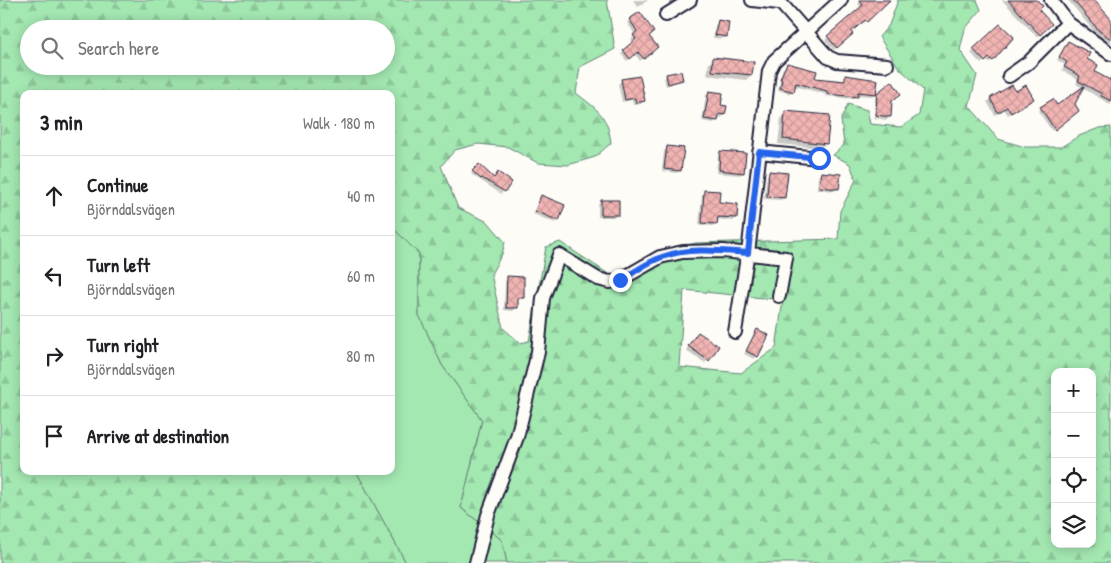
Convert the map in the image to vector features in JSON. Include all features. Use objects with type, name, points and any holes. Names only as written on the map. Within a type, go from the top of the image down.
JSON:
[{"type":"street","points":[[666,15],[690,0]]},
{"type":"street","points":[[752,0],[778,1],[828,57],[837,61],[887,65]]},
{"type":"street","points":[[735,332],[748,253],[771,65],[841,0]]},
{"type":"street","points":[[1051,0],[1068,23],[1111,54]]},
{"type":"street","points":[[1010,76],[1029,62],[1068,23]]},
{"type":"street","points":[[759,152],[819,158]]},
{"type":"street","points":[[476,563],[488,515],[517,437],[538,352],[543,298],[559,256],[598,279],[610,282],[620,280],[653,261],[670,254],[723,251],[786,258],[778,296]]},
{"type":"green space","points":[[0,0],[607,0],[615,49],[580,67],[576,93],[600,114],[607,126],[611,143],[595,157],[568,165],[538,163],[508,147],[478,144],[455,150],[441,166],[458,208],[488,222],[505,242],[502,254],[491,274],[503,328],[520,343],[529,341],[546,247],[560,242],[610,275],[674,248],[696,243],[838,239],[840,211],[856,180],[850,164],[833,155],[844,145],[841,119],[848,104],[867,110],[870,124],[901,127],[919,115],[923,90],[899,68],[879,37],[889,25],[898,0],[977,0],[981,10],[965,29],[960,50],[977,75],[969,106],[998,139],[1025,147],[1061,147],[1079,136],[1099,128],[1111,127],[1111,563],[507,563],[502,540],[461,508],[482,420],[442,365],[419,315],[419,254],[395,230],[395,90],[20,90],[20,475],[358,475],[406,563],[0,563]],"holes":[[[684,290],[783,300],[776,348],[741,373],[679,367]]]},
{"type":"green space","points":[[395,230],[419,254],[419,315],[442,365],[482,420],[461,508],[502,540],[507,563],[406,563],[358,475],[395,475]]},
{"type":"building","points":[[859,0],[890,0],[867,22],[865,20],[851,32],[853,34],[837,48],[827,36],[863,5]]},
{"type":"building","points":[[1008,0],[1037,0],[1043,6],[1039,10],[1052,24],[1040,35]]},
{"type":"building","points":[[1073,0],[1094,0],[1111,19],[1111,39],[1099,31]]},
{"type":"building","points":[[640,12],[654,32],[649,36],[658,47],[644,59],[638,52],[630,59],[623,50],[636,39],[633,35],[637,31],[629,19]]},
{"type":"building","points":[[718,20],[729,22],[727,37],[715,35]]},
{"type":"building","points":[[1000,24],[1014,37],[993,61],[989,58],[985,62],[973,49]]},
{"type":"building","points":[[1068,41],[1090,53],[1087,59],[1098,65],[1095,72],[1110,80],[1111,77],[1111,101],[1078,81],[1080,76],[1064,67],[1067,62],[1059,57]]},
{"type":"building","points":[[713,57],[754,62],[752,75],[712,71]]},
{"type":"building","points":[[787,63],[817,71],[815,78],[845,81],[845,75],[878,80],[876,94],[858,92],[858,97],[827,94],[827,91],[796,83],[794,92],[780,88],[782,80],[780,79]]},
{"type":"building","points":[[681,71],[683,80],[668,84],[666,74]]},
{"type":"building","points":[[640,76],[645,101],[636,103],[635,98],[625,100],[621,79]]},
{"type":"building","points":[[892,81],[901,94],[892,101],[891,117],[876,115],[877,93]]},
{"type":"building","points":[[1012,85],[1016,91],[1026,85],[1034,99],[1011,113],[1007,107],[998,113],[990,98]]},
{"type":"building","points":[[1084,86],[1075,104],[1079,111],[1055,130],[1040,107],[1053,99],[1057,105]]},
{"type":"building","points":[[709,91],[723,93],[721,105],[727,106],[725,115],[719,114],[718,121],[704,119]]},
{"type":"building","points":[[785,111],[830,115],[827,144],[783,139]]},
{"type":"building","points":[[667,146],[684,148],[681,171],[664,169]]},
{"type":"building","points":[[720,151],[746,153],[744,173],[719,170]]},
{"type":"building","points":[[479,164],[494,178],[498,172],[512,182],[505,192],[481,179],[472,171]]},
{"type":"building","points":[[769,171],[788,173],[785,198],[767,196]]},
{"type":"building","points":[[821,172],[841,174],[839,189],[819,187]]},
{"type":"building","points":[[704,190],[720,191],[719,202],[738,204],[737,218],[718,217],[717,224],[702,223]]},
{"type":"building","points":[[541,195],[565,205],[559,221],[535,211]]},
{"type":"building","points":[[601,200],[619,200],[619,215],[601,215]]},
{"type":"building","points":[[507,276],[524,277],[524,298],[518,298],[518,308],[506,308]]},
{"type":"building","points":[[757,329],[769,335],[758,357],[746,351]]},
{"type":"building","points":[[698,332],[719,346],[709,361],[688,346]]},
{"type":"route","points":[[620,280],[660,257],[670,254],[723,251],[748,253],[759,152],[819,158]]}]
